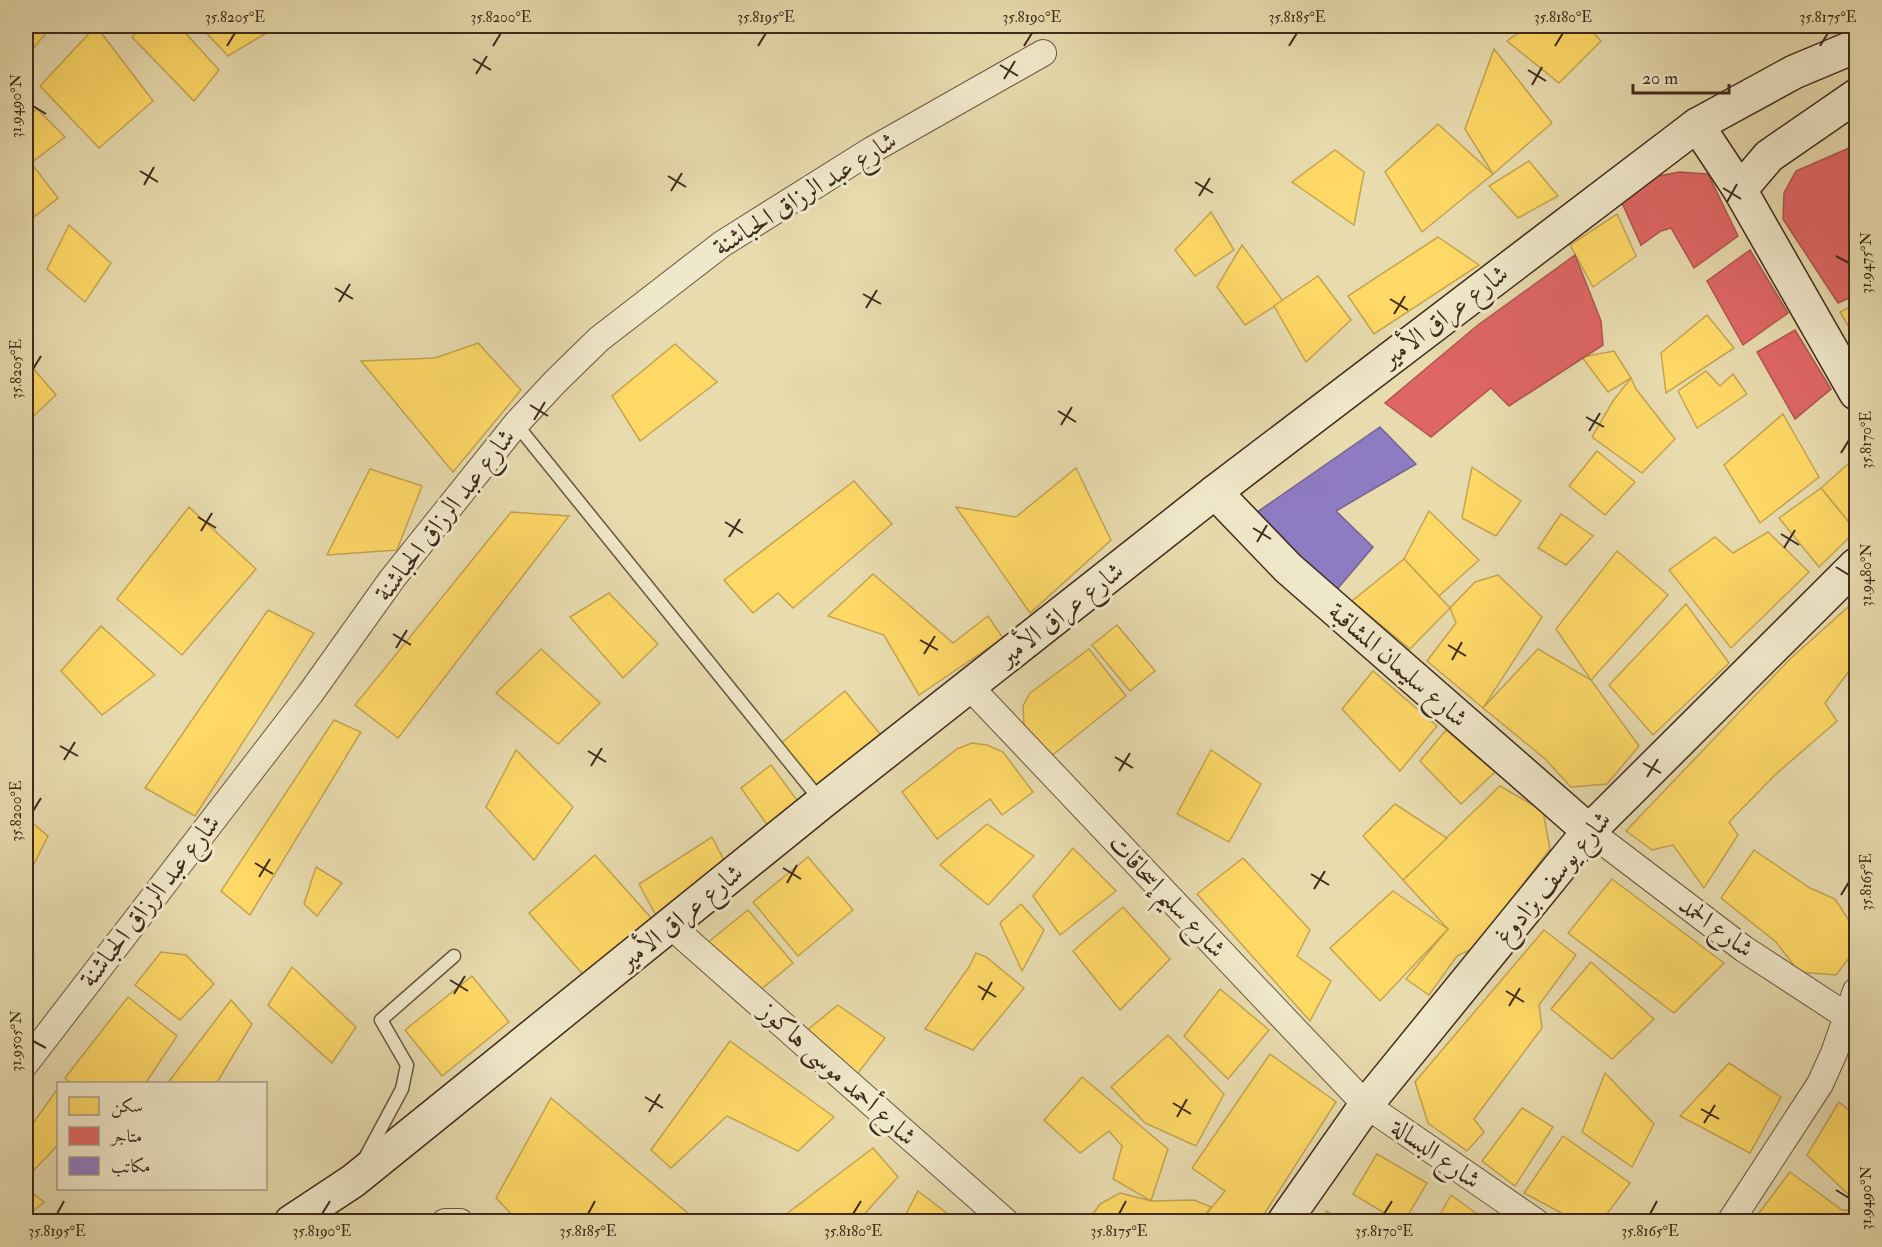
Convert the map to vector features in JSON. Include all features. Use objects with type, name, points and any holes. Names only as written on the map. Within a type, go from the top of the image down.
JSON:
[{"type":"main road","name":"شارع عراق الأمير","points":[[291,1221],[353,1180],[671,927],[822,802],[1215,492],[1697,125],[1781,79],[1857,46]]},
{"type":"main road","points":[[1740,190],[1774,151],[1857,96]]},
{"type":"main road","points":[[1697,125],[1740,190],[1857,393]]},
{"type":"main road","name":"شارع سليمان المشاقبة","points":[[1215,492],[1288,568],[1589,831]]},
{"type":"main road","name":"شارع يوسف بزادوغ","points":[[1284,1221],[1366,1105],[1589,831],[1857,565]]},
{"type":"street","name":"شارع عبد الرزاق الحباشنة","points":[[26,1064],[310,693],[392,579],[516,424],[599,339],[722,244],[870,151],[1043,53]]},
{"type":"street","name":"شارع سليم إسحاقات","points":[[969,686],[1366,1105]]},
{"type":"street","name":"شارع الحمد","points":[[1589,831],[1744,949],[1848,1017]]},
{"type":"street","name":"شارع أحمد موسى هاكوز","points":[[671,927],[1006,1221]]},
{"type":"street","points":[[1730,1221],[1820,1084],[1857,991]]},
{"type":"street","name":"شارع البسالة","points":[[1366,1105],[1536,1221]]},
{"type":"street","points":[[446,1221],[460,1221]]},
{"type":"lane","points":[[516,424],[822,802]]},
{"type":"lane","points":[[353,1180],[402,1089],[407,1065],[381,1020],[454,956]]},
{"type":"building: سكن","points":[[26,26],[52,26],[26,57]]},
{"type":"building: سكن","points":[[96,26],[153,101],[99,148],[40,86]]},
{"type":"building: سكن","points":[[142,26],[179,26],[219,70],[194,101],[132,37]]},
{"type":"building: سكن","points":[[200,26],[262,26],[268,32],[228,56]]},
{"type":"building: سكن","points":[[1528,26],[1587,26],[1601,41],[1559,83],[1507,41]]},
{"type":"building: سكن","points":[[1494,49],[1552,123],[1493,174],[1465,129]]},
{"type":"building: سكن","points":[[37,109],[65,137],[31,163],[58,198],[26,223],[26,118]]},
{"type":"building: سكن","points":[[1438,124],[1493,174],[1422,232],[1385,172]]},
{"type":"building: سكن","points":[[1335,150],[1364,172],[1354,225],[1292,182]]},
{"type":"building: سكن","points":[[1529,161],[1558,196],[1518,218],[1489,186]]},
{"type":"building: سكن","points":[[1211,212],[1234,250],[1195,276],[1175,250]]},
{"type":"building: سكن","points":[[1617,214],[1636,256],[1593,287],[1570,245]]},
{"type":"building: سكن","points":[[69,225],[111,263],[85,302],[47,269]]},
{"type":"building: سكن","points":[[1438,237],[1479,265],[1374,334],[1348,296]]},
{"type":"building: سكن","points":[[1242,245],[1283,301],[1245,325],[1217,287]]},
{"type":"building: سكن","points":[[1318,276],[1351,320],[1306,362],[1274,306]]},
{"type":"building: سكن","points":[[1856,304],[1856,339],[1840,312]]},
{"type":"building: سكن","points":[[1707,315],[1734,348],[1666,393],[1661,353]]},
{"type":"building: سكن","points":[[478,343],[521,390],[453,472],[361,361],[435,358]]},
{"type":"building: سكن","points":[[675,344],[717,382],[640,441],[612,396]]},
{"type":"building: سكن","points":[[1614,351],[1631,378],[1608,392],[1582,357]]},
{"type":"building: سكن","points":[[26,360],[56,395],[26,423]]},
{"type":"building: سكن","points":[[1706,371],[1720,386],[1733,374],[1747,394],[1697,428],[1678,391]]},
{"type":"building: سكن","points":[[1631,378],[1636,389],[1675,439],[1642,473],[1592,437],[1613,401]]},
{"type":"building: سكن","points":[[1783,414],[1819,477],[1760,523],[1724,465]]},
{"type":"building: سكن","points":[[1597,451],[1635,482],[1605,515],[1569,486]]},
{"type":"building: سكن","points":[[1856,457],[1856,531],[1821,488]]},
{"type":"building: سكن","points":[[1472,467],[1521,501],[1496,536],[1462,518]]},
{"type":"building: سكن","points":[[1076,468],[1111,540],[1030,613],[956,507],[1016,517]]},
{"type":"building: سكن","points":[[370,469],[422,486],[397,550],[327,555]]},
{"type":"building: سكن","points":[[854,481],[892,524],[793,608],[778,593],[753,613],[724,580]]},
{"type":"building: سكن","points":[[1821,488],[1856,531],[1819,567],[1779,518]]},
{"type":"building: سكن","points":[[189,507],[256,569],[182,655],[117,599]]},
{"type":"building: سكن","points":[[1429,511],[1479,560],[1439,596],[1404,559]]},
{"type":"building: سكن","points":[[511,512],[569,516],[398,738],[355,705]]},
{"type":"building: سكن","points":[[1561,514],[1593,536],[1566,565],[1538,548]]},
{"type":"building: سكن","points":[[1768,532],[1809,572],[1731,648],[1669,570],[1715,537],[1733,553]]},
{"type":"building: سكن","points":[[1617,551],[1668,595],[1591,680],[1556,629]]},
{"type":"building: سكن","points":[[1404,559],[1450,608],[1410,649],[1352,601]]},
{"type":"building: سكن","points":[[873,574],[953,643],[988,616],[1003,638],[919,695],[884,635],[828,616]]},
{"type":"building: سكن","points":[[1498,575],[1542,617],[1483,708],[1427,661],[1456,623],[1450,608],[1475,582]]},
{"type":"building: سكن","points":[[609,593],[658,644],[623,678],[570,617]]},
{"type":"building: سكن","points":[[1856,600],[1856,662],[1825,703],[1837,721],[1776,774],[1729,822],[1738,835],[1704,888],[1673,845],[1652,850],[1626,831],[1790,659]]},
{"type":"building: سكن","points":[[1686,604],[1729,663],[1653,735],[1609,685]]},
{"type":"building: سكن","points":[[268,610],[314,633],[195,816],[145,788]]},
{"type":"building: سكن","points":[[1117,625],[1155,671],[1130,691],[1092,645]]},
{"type":"building: سكن","points":[[101,626],[155,675],[102,715],[61,671]]},
{"type":"building: سكن","points":[[541,649],[600,703],[558,744],[496,693]]},
{"type":"building: سكن","points":[[1089,649],[1126,696],[1050,757],[1024,726],[1023,706],[1030,693]]},
{"type":"building: سكن","points":[[1538,649],[1591,680],[1639,746],[1607,784],[1571,787],[1544,758],[1483,708]]},
{"type":"building: سكن","points":[[1373,671],[1437,726],[1400,771],[1342,709]]},
{"type":"building: سكن","points":[[845,691],[880,734],[816,787],[780,744]]},
{"type":"building: سكن","points":[[334,720],[361,732],[250,915],[221,891]]},
{"type":"building: سكن","points":[[1446,730],[1495,772],[1461,804],[1420,761]]},
{"type":"building: سكن","points":[[972,743],[987,745],[1003,752],[1033,792],[1002,815],[990,799],[937,839],[902,792],[957,749]]},
{"type":"building: سكن","points":[[516,750],[573,807],[534,860],[486,807]]},
{"type":"building: سكن","points":[[1211,750],[1261,784],[1229,842],[1177,814]]},
{"type":"building: سكن","points":[[771,765],[799,803],[768,826],[741,788]]},
{"type":"building: سكن","points":[[1500,786],[1543,811],[1550,849],[1474,948],[1457,956],[1429,995],[1406,979],[1448,929],[1403,880]]},
{"type":"building: سكن","points":[[1395,804],[1447,838],[1403,880],[1363,836]]},
{"type":"building: سكن","points":[[26,818],[48,836],[26,880]]},
{"type":"building: سكن","points":[[987,824],[1034,856],[988,905],[940,865]]},
{"type":"building: سكن","points":[[712,837],[728,868],[658,919],[639,884]]},
{"type":"building: سكن","points":[[1073,848],[1116,891],[1060,935],[1033,896]]},
{"type":"building: سكن","points":[[1754,850],[1810,888],[1835,899],[1856,931],[1856,949],[1836,975],[1799,972],[1776,942],[1721,898]]},
{"type":"building: سكن","points":[[595,855],[653,920],[586,978],[529,913]]},
{"type":"building: سكن","points":[[808,857],[853,910],[798,956],[753,902]]},
{"type":"building: سكن","points":[[1243,858],[1310,930],[1297,956],[1331,981],[1310,1021],[1197,894]]},
{"type":"building: سكن","points":[[316,867],[342,883],[317,916],[304,904]]},
{"type":"building: سكن","points":[[1612,879],[1724,963],[1674,1013],[1568,933]]},
{"type":"building: سكن","points":[[1393,891],[1448,929],[1380,1001],[1330,948]]},
{"type":"building: سكن","points":[[1021,904],[1044,930],[1022,971],[1000,923]]},
{"type":"building: سكن","points":[[1123,907],[1170,959],[1120,1010],[1073,951]]},
{"type":"building: سكن","points":[[748,910],[793,963],[753,996],[707,943]]},
{"type":"building: سكن","points":[[1544,930],[1576,955],[1539,1005],[1542,1028],[1474,1119],[1484,1132],[1467,1151],[1428,1123],[1415,1082]]},
{"type":"building: سكن","points":[[26,944],[34,957],[26,969]]},
{"type":"building: سكن","points":[[161,952],[186,955],[214,984],[180,1020],[135,985]]},
{"type":"building: سكن","points":[[976,953],[986,957],[1024,988],[973,1050],[925,1029],[969,967]]},
{"type":"building: سكن","points":[[1591,962],[1654,1019],[1612,1059],[1551,1009]]},
{"type":"building: سكن","points":[[292,967],[356,1027],[332,1063],[268,1005]]},
{"type":"building: سكن","points":[[472,976],[509,1022],[442,1076],[405,1030]]},
{"type":"building: سكن","points":[[1220,989],[1269,1030],[1228,1079],[1184,1036]]},
{"type":"building: سكن","points":[[128,997],[177,1036],[146,1082],[70,1082],[65,1078]]},
{"type":"building: سكن","points":[[231,1000],[252,1024],[217,1082],[169,1082]]},
{"type":"building: سكن","points":[[838,1005],[885,1038],[855,1077],[806,1031]]},
{"type":"building: سكن","points":[[1168,1035],[1224,1094],[1196,1146],[1145,1123],[1111,1087]]},
{"type":"building: سكن","points":[[730,1041],[834,1117],[798,1151],[727,1116],[671,1168],[651,1150]]},
{"type":"building: سكن","points":[[1270,1054],[1336,1102],[1259,1222],[1200,1222],[1225,1191],[1192,1168]]},
{"type":"building: سكن","points":[[1729,1063],[1781,1097],[1750,1153],[1680,1116]]},
{"type":"building: سكن","points":[[1605,1073],[1654,1124],[1632,1167],[1582,1132]]},
{"type":"building: سكن","points":[[1082,1077],[1168,1149],[1151,1201],[1113,1179],[1122,1146],[1109,1131],[1080,1153],[1044,1120]]},
{"type":"building: سكن","points":[[56,1091],[57,1146],[31,1173],[26,1166],[26,1133]]},
{"type":"building: سكن","points":[[551,1098],[690,1215],[687,1222],[519,1222],[496,1198]]},
{"type":"building: سكن","points":[[1839,1102],[1856,1116],[1856,1177],[1848,1194],[1807,1155]]},
{"type":"building: سكن","points":[[1522,1108],[1553,1127],[1515,1186],[1482,1161]]},
{"type":"building: سكن","points":[[1563,1136],[1630,1183],[1601,1222],[1578,1222],[1524,1193]]},
{"type":"building: سكن","points":[[873,1148],[898,1177],[857,1222],[776,1222]]},
{"type":"building: سكن","points":[[1377,1154],[1427,1183],[1404,1222],[1399,1222],[1353,1194]]},
{"type":"building: سكن","points":[[1790,1172],[1842,1210],[1856,1210],[1856,1222],[1752,1222]]},
{"type":"building: سكن","points":[[26,1188],[44,1202],[26,1217]]},
{"type":"building: سكن","points":[[918,1191],[956,1220],[955,1222],[902,1222]]},
{"type":"building: سكن","points":[[1120,1193],[1151,1201],[1194,1200],[1211,1207],[1200,1222],[1087,1222],[1100,1204]]},
{"type":"building: سكن","points":[[1451,1195],[1488,1222],[1436,1222]]},
{"type":"building: سكن","points":[[1327,1211],[1341,1222],[1320,1222]]},
{"type":"building: سكن","points":[[146,1215],[167,1222],[142,1222]]},
{"type":"building: متاجر","points":[[1856,145],[1856,295],[1838,303],[1783,219],[1784,193],[1796,171]]},
{"type":"building: متاجر","points":[[1679,172],[1708,174],[1738,236],[1694,268],[1671,228],[1661,231],[1641,245],[1622,203],[1654,177]]},
{"type":"building: متاجر","points":[[1750,250],[1788,313],[1743,345],[1707,281]]},
{"type":"building: متاجر","points":[[1575,255],[1601,321],[1603,345],[1509,406],[1491,388],[1431,437],[1385,403],[1478,325]]},
{"type":"building: متاجر","points":[[1795,330],[1831,389],[1795,419],[1757,352]]},
{"type":"building: مكاتب","points":[[1380,427],[1416,464],[1336,511],[1373,547],[1334,593],[1250,517]]}]
